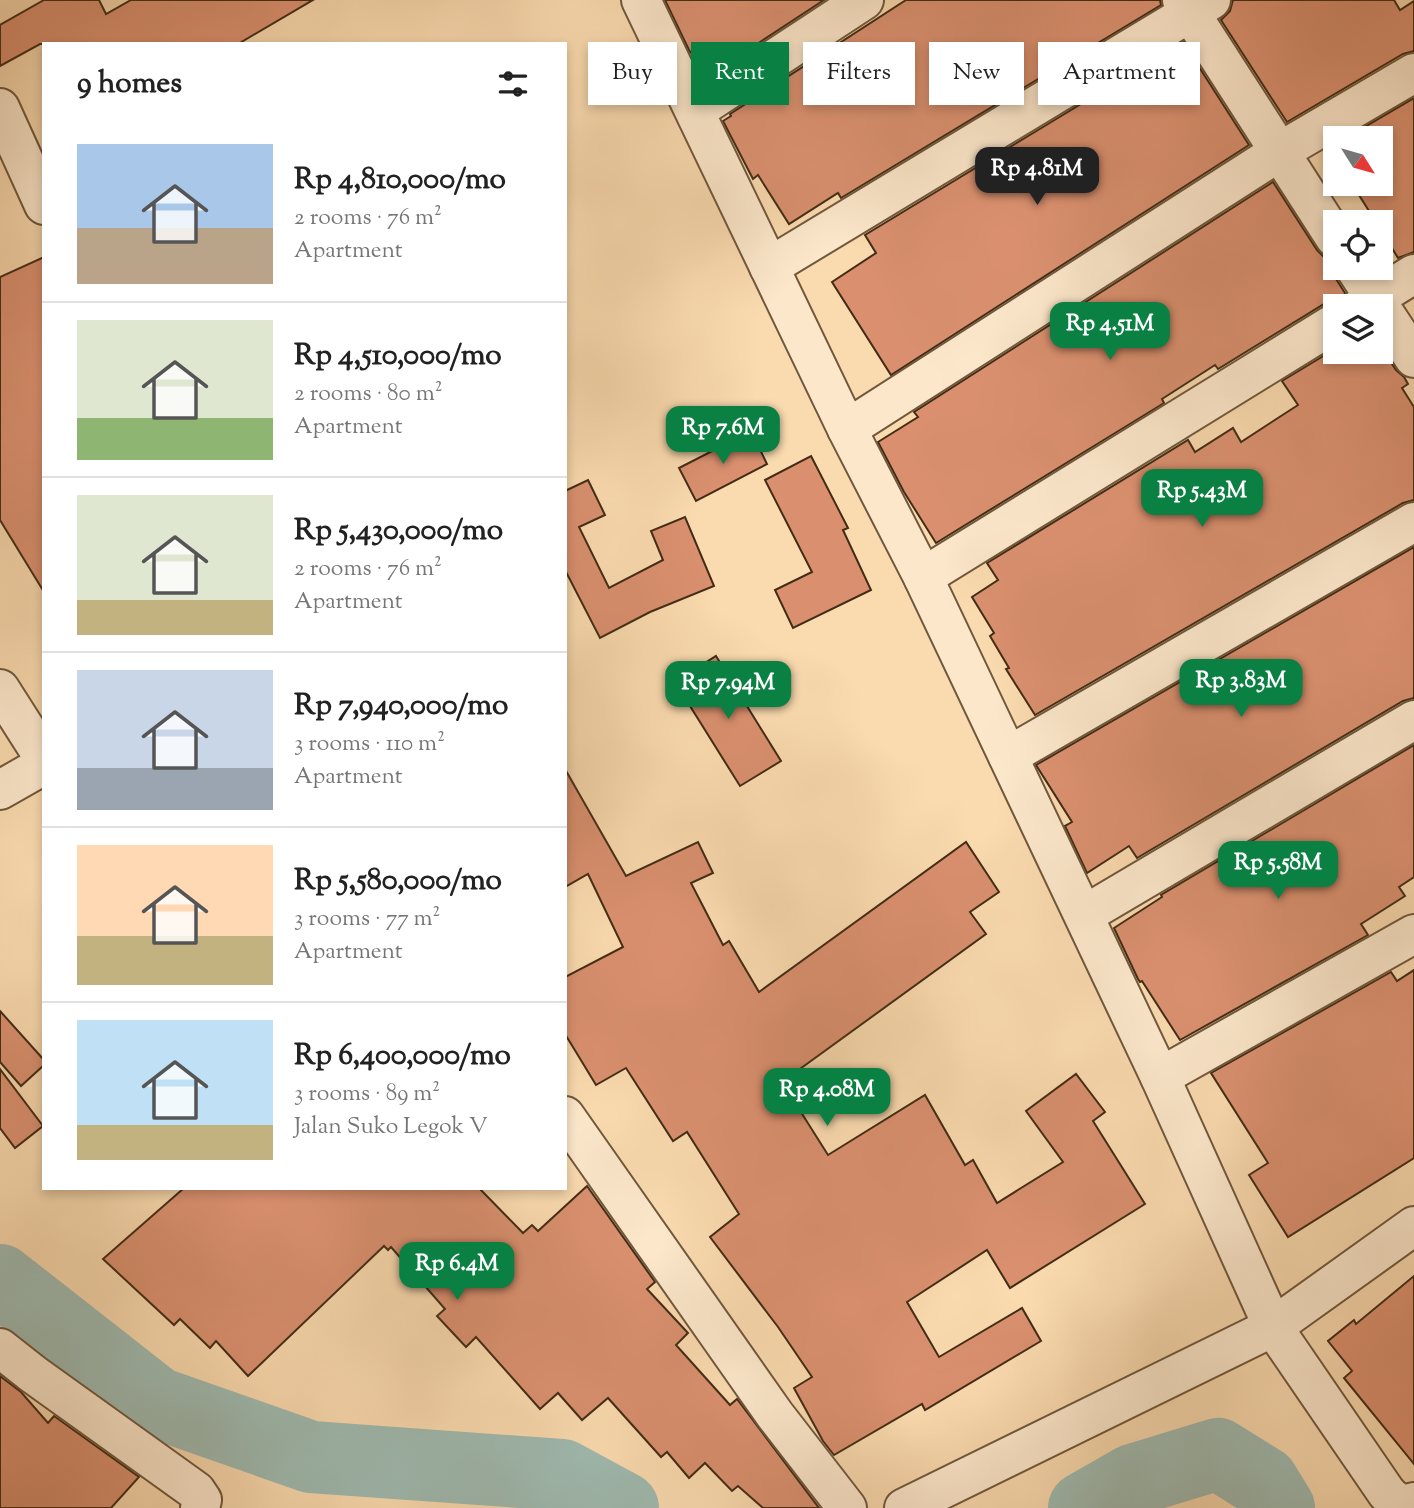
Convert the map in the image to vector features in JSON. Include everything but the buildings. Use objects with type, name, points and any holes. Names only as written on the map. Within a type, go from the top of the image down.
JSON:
[{"type":"street","points":[[641,0],[847,429],[923,577],[1084,915],[1273,1327],[1385,1492],[1393,1500],[1407,1504],[1414,1502]]},
{"type":"street","points":[[695,111],[864,0]]},
{"type":"street","points":[[769,267],[1195,5],[1279,152],[1323,220]]},
{"type":"street","points":[[847,429],[1279,152],[1414,73]]},
{"type":"street","points":[[0,108],[42,201]]},
{"type":"street","points":[[1376,294],[1414,274]]},
{"type":"street","points":[[1393,329],[1414,358]]},
{"type":"street","points":[[923,577],[1323,330]]},
{"type":"street","points":[[1008,756],[1414,522]]},
{"type":"street","points":[[0,689],[42,755]]},
{"type":"street","points":[[1084,915],[1414,720]]},
{"type":"street","points":[[0,790],[42,766]]},
{"type":"street","points":[[1160,1077],[1414,934]]},
{"type":"street","points":[[567,1119],[775,1415],[847,1508]]},
{"type":"street","points":[[904,1508],[1273,1327],[1414,1226]]},
{"type":"street","points":[[0,1348],[196,1491],[202,1500],[200,1508]]},
{"type":"waterway","points":[[0,1280],[157,1403],[311,1457],[562,1475],[623,1508]]},
{"type":"waterway","points":[[1084,1508],[1133,1480],[1218,1454],[1263,1482],[1279,1508]]}]
